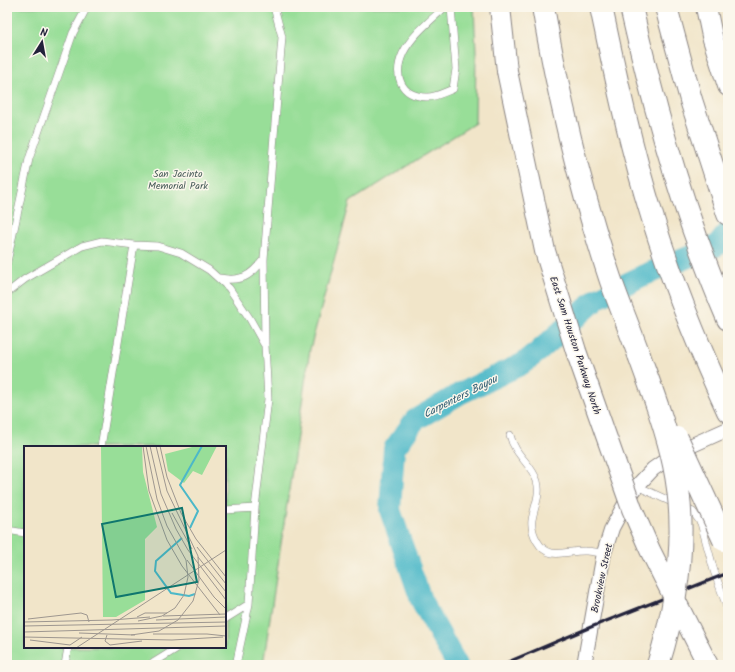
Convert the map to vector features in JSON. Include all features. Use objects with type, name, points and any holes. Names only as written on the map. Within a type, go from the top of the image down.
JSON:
[{"type":"highway","points":[[543,7],[559,93],[584,192],[612,283],[640,355],[728,549]]},
{"type":"highway","points":[[601,7],[616,78],[640,174],[670,272],[692,330],[728,411]]},
{"type":"highway","points":[[631,7],[664,138],[687,212],[728,319]]},
{"type":"highway","points":[[666,7],[691,100],[728,214]]},
{"type":"highway","points":[[640,355],[670,447],[677,482],[680,518],[680,561],[677,584],[671,619],[658,665]]},
{"type":"main road","name":"East Sam Houston Parkway North","points":[[500,7],[508,71],[545,251],[576,351],[632,509],[650,550],[708,665]]},
{"type":"main road","points":[[706,7],[712,36],[728,86]]},
{"type":"street","name":"Brookview Street","points":[[584,665],[604,553],[612,528],[627,500],[637,486],[653,469],[679,451],[728,429]]},
{"type":"lane","points":[[7,262],[29,158],[73,32],[87,7]]},
{"type":"lane","points":[[236,665],[249,604],[255,508],[268,399],[265,345],[264,259],[282,37],[274,7]]},
{"type":"lane","points":[[445,7],[419,32],[404,52],[398,66],[399,82],[409,94],[427,98],[452,89],[456,69],[451,7]]},
{"type":"lane","points":[[7,293],[25,279],[82,246],[102,241],[158,246],[181,253],[209,270],[229,288],[250,319],[265,345]]},
{"type":"lane","points":[[101,446],[134,245]]},
{"type":"lane","points":[[218,278],[232,280],[244,277],[255,270],[264,259]]},
{"type":"lane","points":[[510,435],[514,447],[531,469],[537,481],[538,497],[532,526],[533,532],[541,548],[548,552],[557,554],[585,551],[604,553]]},
{"type":"lane","points":[[637,486],[693,512],[701,523],[714,571],[728,610]]},
{"type":"lane","points":[[226,510],[255,508]]},
{"type":"lane","points":[[7,530],[24,534]]},
{"type":"lane","points":[[226,618],[249,604]]},
{"type":"lane","points":[[65,664],[68,648]]},
{"type":"lane","points":[[150,665],[177,648]]},
{"type":"green space","name":"San Jacinto Memorial Park","points":[[7,7],[474,7],[476,52],[475,123],[350,202],[310,349],[263,665],[7,665]]},
{"type":"waterway","name":"Carpenters Bayou","points":[[457,665],[421,600],[390,510],[394,449],[415,420],[461,393],[522,364],[538,352],[598,298],[642,276],[718,245],[728,232]]},
{"type":"railway","points":[[501,665],[591,627],[728,573]]}]
